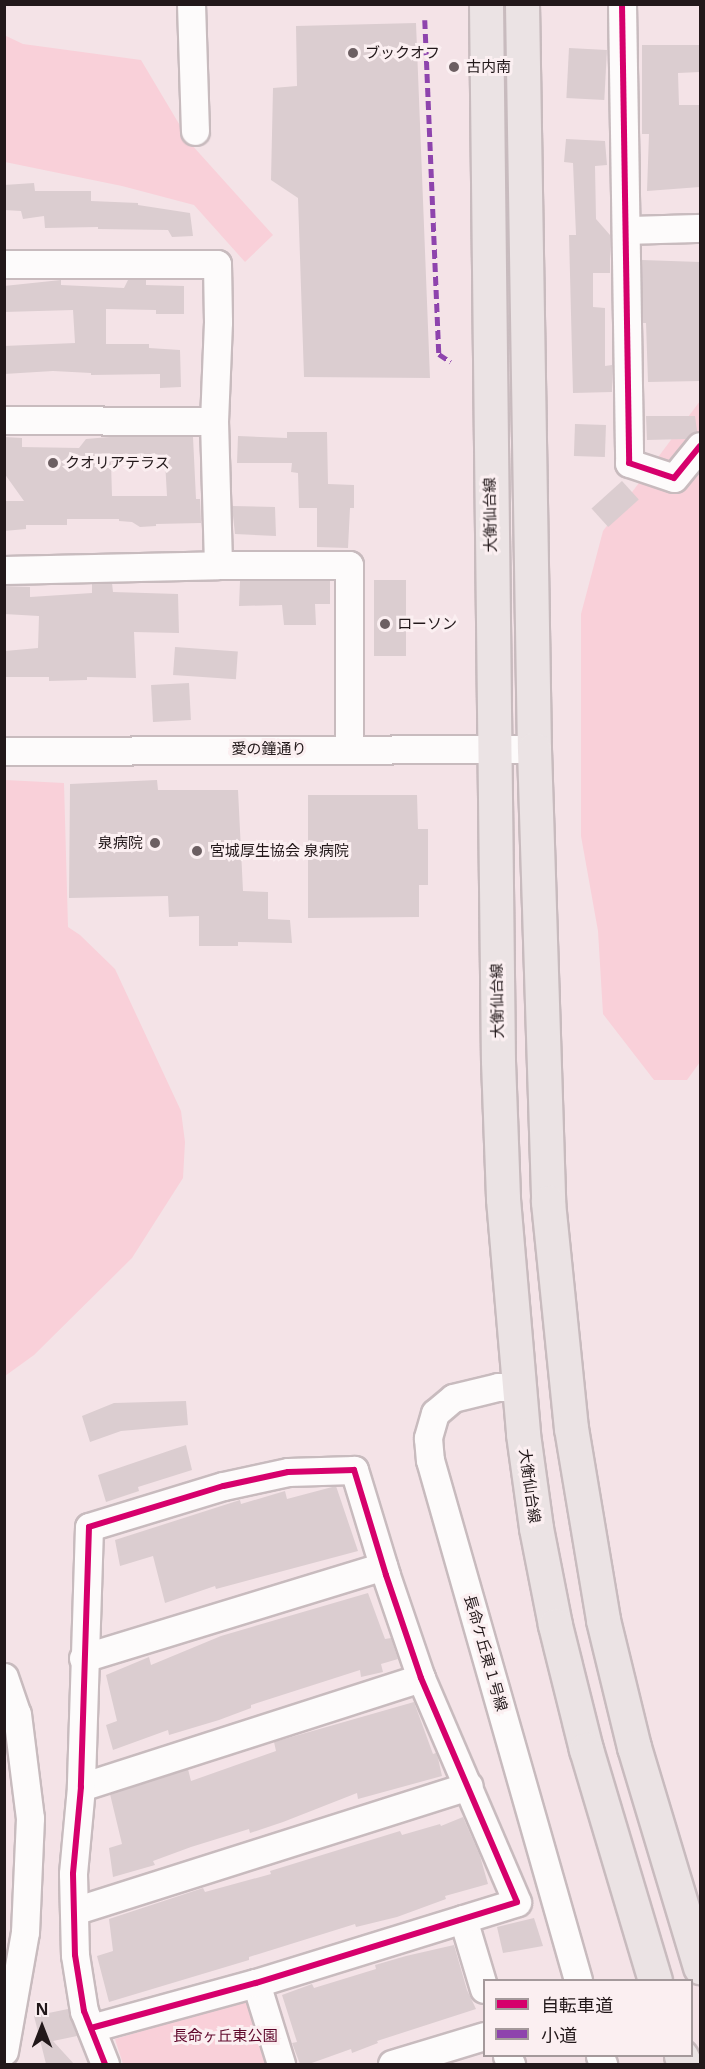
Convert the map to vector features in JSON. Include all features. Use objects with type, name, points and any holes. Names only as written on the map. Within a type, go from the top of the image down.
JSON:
[{"type":"main road","name":"大衡仙台線","points":[[486,4],[498,1061],[503,1199],[519,1387],[536,1528],[555,1625],[586,1749],[655,1979]]},
{"type":"main road","points":[[522,4],[534,749],[548,1202],[571,1428],[603,1620],[634,1747],[700,1967]]},
{"type":"street","points":[[191,4],[195,131]]},
{"type":"street","points":[[622,4],[628,230],[630,463],[674,478],[700,446]]},
{"type":"street","points":[[628,230],[700,228]]},
{"type":"street","points":[[4,264],[217,264],[218,322],[214,421],[218,564]]},
{"type":"street","points":[[4,420],[214,421]]},
{"type":"street","points":[[4,570],[218,564],[349,564],[350,749]]},
{"type":"street","name":"愛の鐘通り","points":[[4,751],[534,749]]},
{"type":"street","name":"長命ケ丘東１号線","points":[[519,1387],[498,1387],[453,1398],[435,1413],[428,1438],[430,1460],[578,1979]]},
{"type":"street","points":[[91,2028],[255,1983],[517,1902],[421,1678],[383,1566],[354,1470],[288,1472],[223,1486],[89,1527],[83,1658],[81,1787],[74,1874],[75,1956],[84,2010],[91,2028],[105,2064]]},
{"type":"street","points":[[83,1658],[383,1566]]},
{"type":"street","points":[[4,1677],[17,1714],[30,1818],[26,1932],[4,2051]]},
{"type":"street","points":[[81,1787],[421,1678]]},
{"type":"street","points":[[74,1911],[468,1786]]},
{"type":"street","points":[[463,1919],[483,1986]]},
{"type":"street","points":[[255,1983],[281,2064]]},
{"type":"street","points":[[392,2064],[483,2036]]},
{"type":"green space","points":[[4,35],[23,44],[141,60],[191,144],[273,235],[245,262],[194,205],[122,186],[5,162]]},
{"type":"green space","points":[[700,401],[700,1062],[687,1080],[654,1080],[603,1014],[598,931],[581,836],[581,614],[603,531]]},
{"type":"green space","points":[[5,780],[64,783],[68,927],[80,935],[115,969],[181,1111],[185,1142],[183,1178],[132,1258],[34,1355],[5,1376]]},
{"type":"green space","name":"長命ヶ丘東公園","points":[[246,2000],[267,2064],[123,2064],[115,2039]]},
{"type":"building","points":[[416,23],[430,378],[304,377],[298,198],[271,180],[273,88],[297,86],[296,26]]},
{"type":"building","points":[[642,45],[700,45],[700,72],[678,73],[679,105],[700,105],[700,187],[647,191],[649,134],[642,134]]},
{"type":"building","points":[[569,48],[607,50],[604,100],[566,98]]},
{"type":"building","points":[[566,139],[605,141],[607,165],[595,166],[596,219],[610,235],[610,273],[593,273],[593,307],[605,308],[605,366],[612,365],[612,392],[573,393],[569,235],[576,235],[573,163],[564,162]]},
{"type":"building","points":[[34,183],[35,191],[91,191],[91,201],[138,203],[138,205],[190,213],[193,236],[172,237],[168,230],[98,229],[98,227],[45,228],[44,216],[23,219],[21,211],[4,210],[4,185]]},
{"type":"building","points":[[642,260],[700,262],[700,381],[648,382],[646,323],[643,323]]},
{"type":"building","points":[[61,280],[61,285],[124,288],[128,280],[146,280],[146,285],[184,286],[184,314],[156,314],[156,310],[106,309],[106,344],[149,344],[149,348],[180,350],[181,387],[160,388],[160,374],[91,375],[91,373],[53,371],[4,374],[4,346],[75,343],[73,310],[4,312],[4,286]]},
{"type":"building","points":[[646,416],[695,416],[697,431],[686,439],[647,440]]},
{"type":"building","points":[[575,424],[606,425],[605,457],[574,456]]},
{"type":"building","points":[[287,432],[327,432],[328,484],[354,485],[354,508],[350,508],[348,548],[317,547],[317,508],[299,508],[298,473],[291,472],[292,463],[237,463],[238,436],[287,438]]},
{"type":"building","points":[[121,436],[193,437],[196,499],[200,499],[201,523],[156,524],[156,526],[140,527],[132,522],[119,521],[119,519],[67,519],[67,525],[26,525],[26,529],[4,531],[4,501],[24,501],[4,473],[4,437],[22,438],[22,447],[79,448],[86,439]],"holes":[[[165,461],[167,496],[112,496],[111,462]]]},
{"type":"building","points":[[622,481],[639,500],[608,527],[592,508]]},
{"type":"building","points":[[232,506],[275,507],[276,536],[235,534]]},
{"type":"building","points":[[374,580],[406,580],[406,656],[374,656]]},
{"type":"building","points":[[240,581],[330,581],[330,604],[315,604],[316,625],[284,625],[282,605],[239,606]]},
{"type":"building","points":[[112,583],[113,592],[178,594],[179,633],[134,632],[136,678],[87,677],[87,680],[49,681],[49,677],[4,677],[5,651],[38,648],[39,616],[4,614],[4,586],[30,587],[30,597],[92,593],[92,584]]},
{"type":"building","points":[[175,647],[238,651],[236,679],[173,675]]},
{"type":"building","points":[[189,683],[191,720],[153,722],[151,685]]},
{"type":"building","name":"泉病院","points":[[157,780],[158,790],[238,790],[243,891],[268,892],[268,919],[290,920],[292,943],[238,942],[238,946],[199,946],[199,916],[169,917],[168,896],[69,898],[70,784]]},
{"type":"building","points":[[308,795],[417,795],[418,829],[428,829],[428,885],[419,885],[419,917],[308,918]]},
{"type":"building","points":[[186,1401],[188,1425],[121,1431],[90,1442],[82,1416],[114,1403]]},
{"type":"building","points":[[186,1445],[192,1470],[138,1487],[139,1491],[106,1502],[98,1475]]},
{"type":"building","points":[[336,1486],[358,1551],[216,1589],[215,1586],[165,1603],[153,1556],[120,1566],[115,1540],[240,1500],[241,1504],[285,1491],[287,1499]]},
{"type":"building","points":[[368,1593],[385,1639],[391,1638],[398,1659],[381,1664],[383,1672],[361,1677],[360,1670],[251,1705],[251,1708],[219,1720],[169,1735],[168,1730],[113,1750],[106,1725],[117,1721],[106,1675],[149,1657],[151,1665],[221,1636]]},
{"type":"building","points":[[414,1702],[433,1754],[436,1753],[438,1758],[442,1776],[358,1799],[357,1793],[283,1822],[250,1833],[249,1829],[191,1847],[153,1861],[155,1865],[113,1877],[109,1848],[122,1844],[110,1794],[188,1769],[191,1781],[276,1751],[274,1742]]},
{"type":"building","points":[[463,1817],[480,1856],[488,1884],[445,1896],[446,1899],[397,1917],[356,1927],[355,1924],[249,1957],[249,1960],[109,2002],[97,1956],[113,1951],[109,1919],[203,1888],[205,1892],[271,1874],[270,1871],[400,1831],[402,1835],[440,1824],[441,1826]]},
{"type":"building","points":[[534,1918],[543,1946],[503,1953],[497,1927]]},
{"type":"building","points":[[454,1945],[467,1990],[476,2009],[377,2041],[378,2043],[352,2053],[351,2049],[309,2064],[300,2064],[292,2043],[297,2042],[282,1995],[312,1984],[314,1988],[376,1969],[375,1965]]},
{"type":"building","points":[[68,2009],[77,2036],[53,2041],[74,2064],[46,2064],[34,2016]]},
{"type":"marked path","points":[[425,20],[439,354],[451,362]]},
{"type":"cycle path","points":[[622,4],[629,463],[674,478],[700,446]]},
{"type":"cycle path","points":[[91,2028],[256,1983],[517,1902],[421,1678],[354,1470],[288,1472],[223,1486],[89,1527],[81,1787],[73,1874],[75,1955],[84,2011],[105,2064]]},
{"type":"place","name":"ブックオフ","points":[[353,53]]},
{"type":"place","name":"古内南","points":[[454,67]]},
{"type":"place","name":"クオリアテラス","points":[[53,463]]},
{"type":"place","name":"ローソン","points":[[385,624]]},
{"type":"place","name":"泉病院","points":[[155,843]]},
{"type":"place","name":"宮城厚生協会 泉病院","points":[[197,851]]}]
